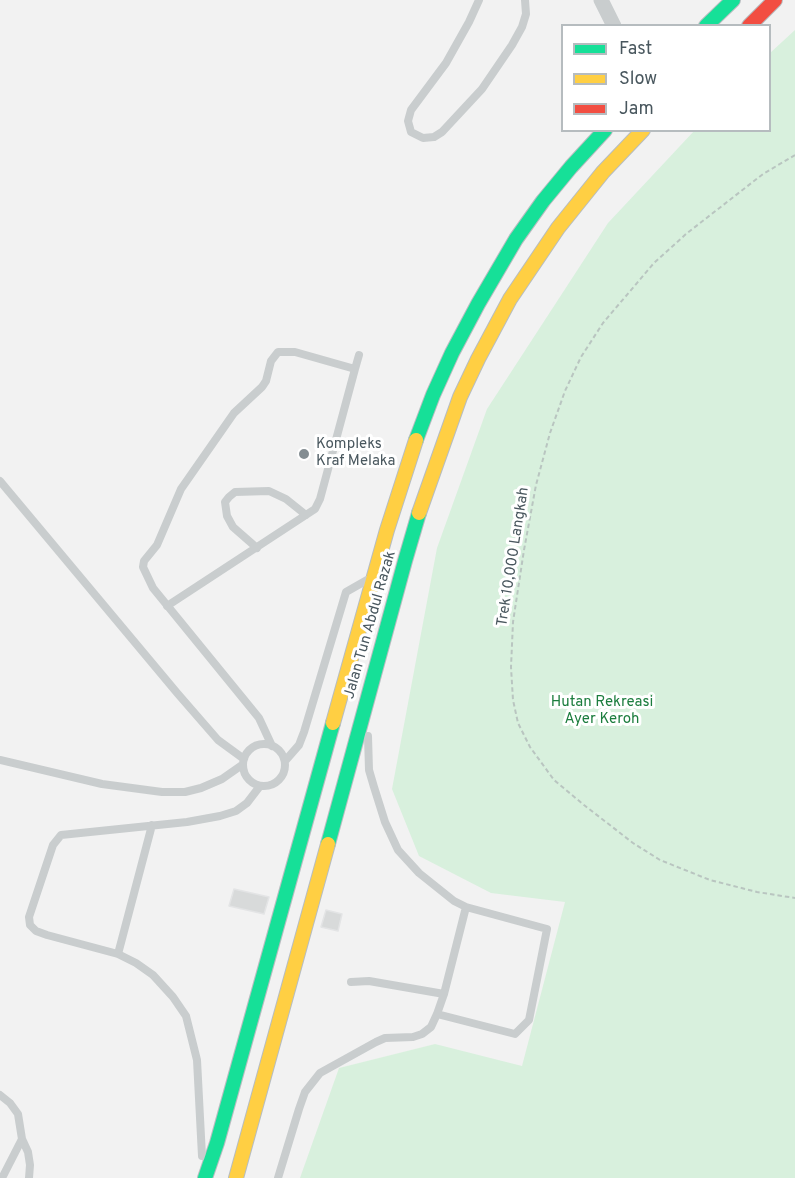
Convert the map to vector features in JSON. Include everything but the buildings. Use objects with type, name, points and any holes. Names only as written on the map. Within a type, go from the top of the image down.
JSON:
[{"type":"highway","points":[[710,22],[733,0]]},
{"type":"highway","points":[[751,24],[775,0]]},
{"type":"highway","name":"Jalan Tun Abdul Razak","points":[[204,1178],[217,1143],[374,575],[415,441],[452,353],[516,239],[571,166],[603,132]]},
{"type":"highway","name":"Jalan Tun Abdul Razak","points":[[236,1178],[366,701],[424,498],[460,397],[510,299],[558,228],[603,172],[641,132]]},
{"type":"street","points":[[604,3],[613,24]]},
{"type":"street","points":[[604,3],[618,14],[625,24]]},
{"type":"lane","points":[[479,0],[446,63],[411,110],[408,121],[411,132],[423,138],[434,137],[442,132],[482,89],[522,27],[526,14],[525,0]]},
{"type":"lane","points":[[272,746],[259,718],[153,588],[143,567],[144,561],[157,545],[181,489],[234,413],[262,387],[266,381],[271,361],[278,352],[295,352],[355,369]]},
{"type":"lane","points":[[167,606],[315,509],[321,499],[359,355]]},
{"type":"lane","points":[[0,481],[178,694],[218,740],[243,762],[247,779],[253,784],[267,786],[279,780],[285,768],[285,761],[278,749],[265,744],[252,748],[243,762],[222,779],[185,792],[162,792],[102,784],[0,760]]},
{"type":"lane","points":[[257,548],[233,526],[227,516],[225,502],[235,492],[269,491],[286,499],[306,515]]},
{"type":"lane","points":[[285,761],[298,745],[304,732],[346,592],[374,575]]},
{"type":"lane","points":[[366,701],[369,770],[385,822],[398,850],[426,879],[454,901],[466,907],[547,929],[529,1020],[515,1034],[437,1014]]},
{"type":"lane","points":[[204,1178],[197,1060],[186,1016],[153,975],[136,963],[118,954],[36,931],[30,925],[29,917],[53,845],[61,835],[187,822],[220,816],[236,811],[247,803],[260,786]]},
{"type":"lane","points":[[118,954],[152,825]]},
{"type":"lane","points":[[278,1178],[299,1109],[306,1092],[320,1073],[375,1042],[385,1038],[413,1037],[422,1034],[430,1027],[444,994],[466,907]]},
{"type":"lane","points":[[351,982],[369,981],[444,994]]},
{"type":"lane","points":[[0,1095],[10,1102],[18,1113],[22,1139],[28,1152],[29,1178]]},
{"type":"lane","points":[[2,1178],[22,1139]]},
{"type":"path","name":"Trek 10,000 Langkah","points":[[795,155],[764,174],[686,234],[654,263],[603,323],[581,357],[565,391],[550,433],[536,484],[513,622],[512,667],[513,700],[518,723],[530,747],[554,780],[633,843],[660,860],[710,880],[757,892],[795,898]]},
{"type":"green space","name":"Hutan Rekreasi Ayer Keroh","points":[[795,30],[795,1178],[300,1178],[339,1068],[435,1044],[522,1066],[565,902],[491,893],[419,856],[392,789],[437,548],[487,409],[608,223],[693,132],[771,132],[771,52]]},
{"type":"traffic: fast","points":[[708,24],[733,0]]},
{"type":"traffic: fast","points":[[416,440],[452,353],[516,239],[543,201],[603,132]]},
{"type":"traffic: fast","points":[[328,844],[419,513]]},
{"type":"traffic: fast","points":[[205,1178],[217,1143],[333,723]]},
{"type":"traffic: slow","points":[[419,513],[460,397],[510,299],[558,228],[603,172],[641,132]]},
{"type":"traffic: slow","points":[[333,723],[387,530],[416,440]]},
{"type":"traffic: slow","points":[[236,1178],[328,844]]},
{"type":"traffic: jam","points":[[751,24],[775,0]]},
{"type":"place","name":"Kompleks Kraf Melaka","points":[[304,454]]}]
